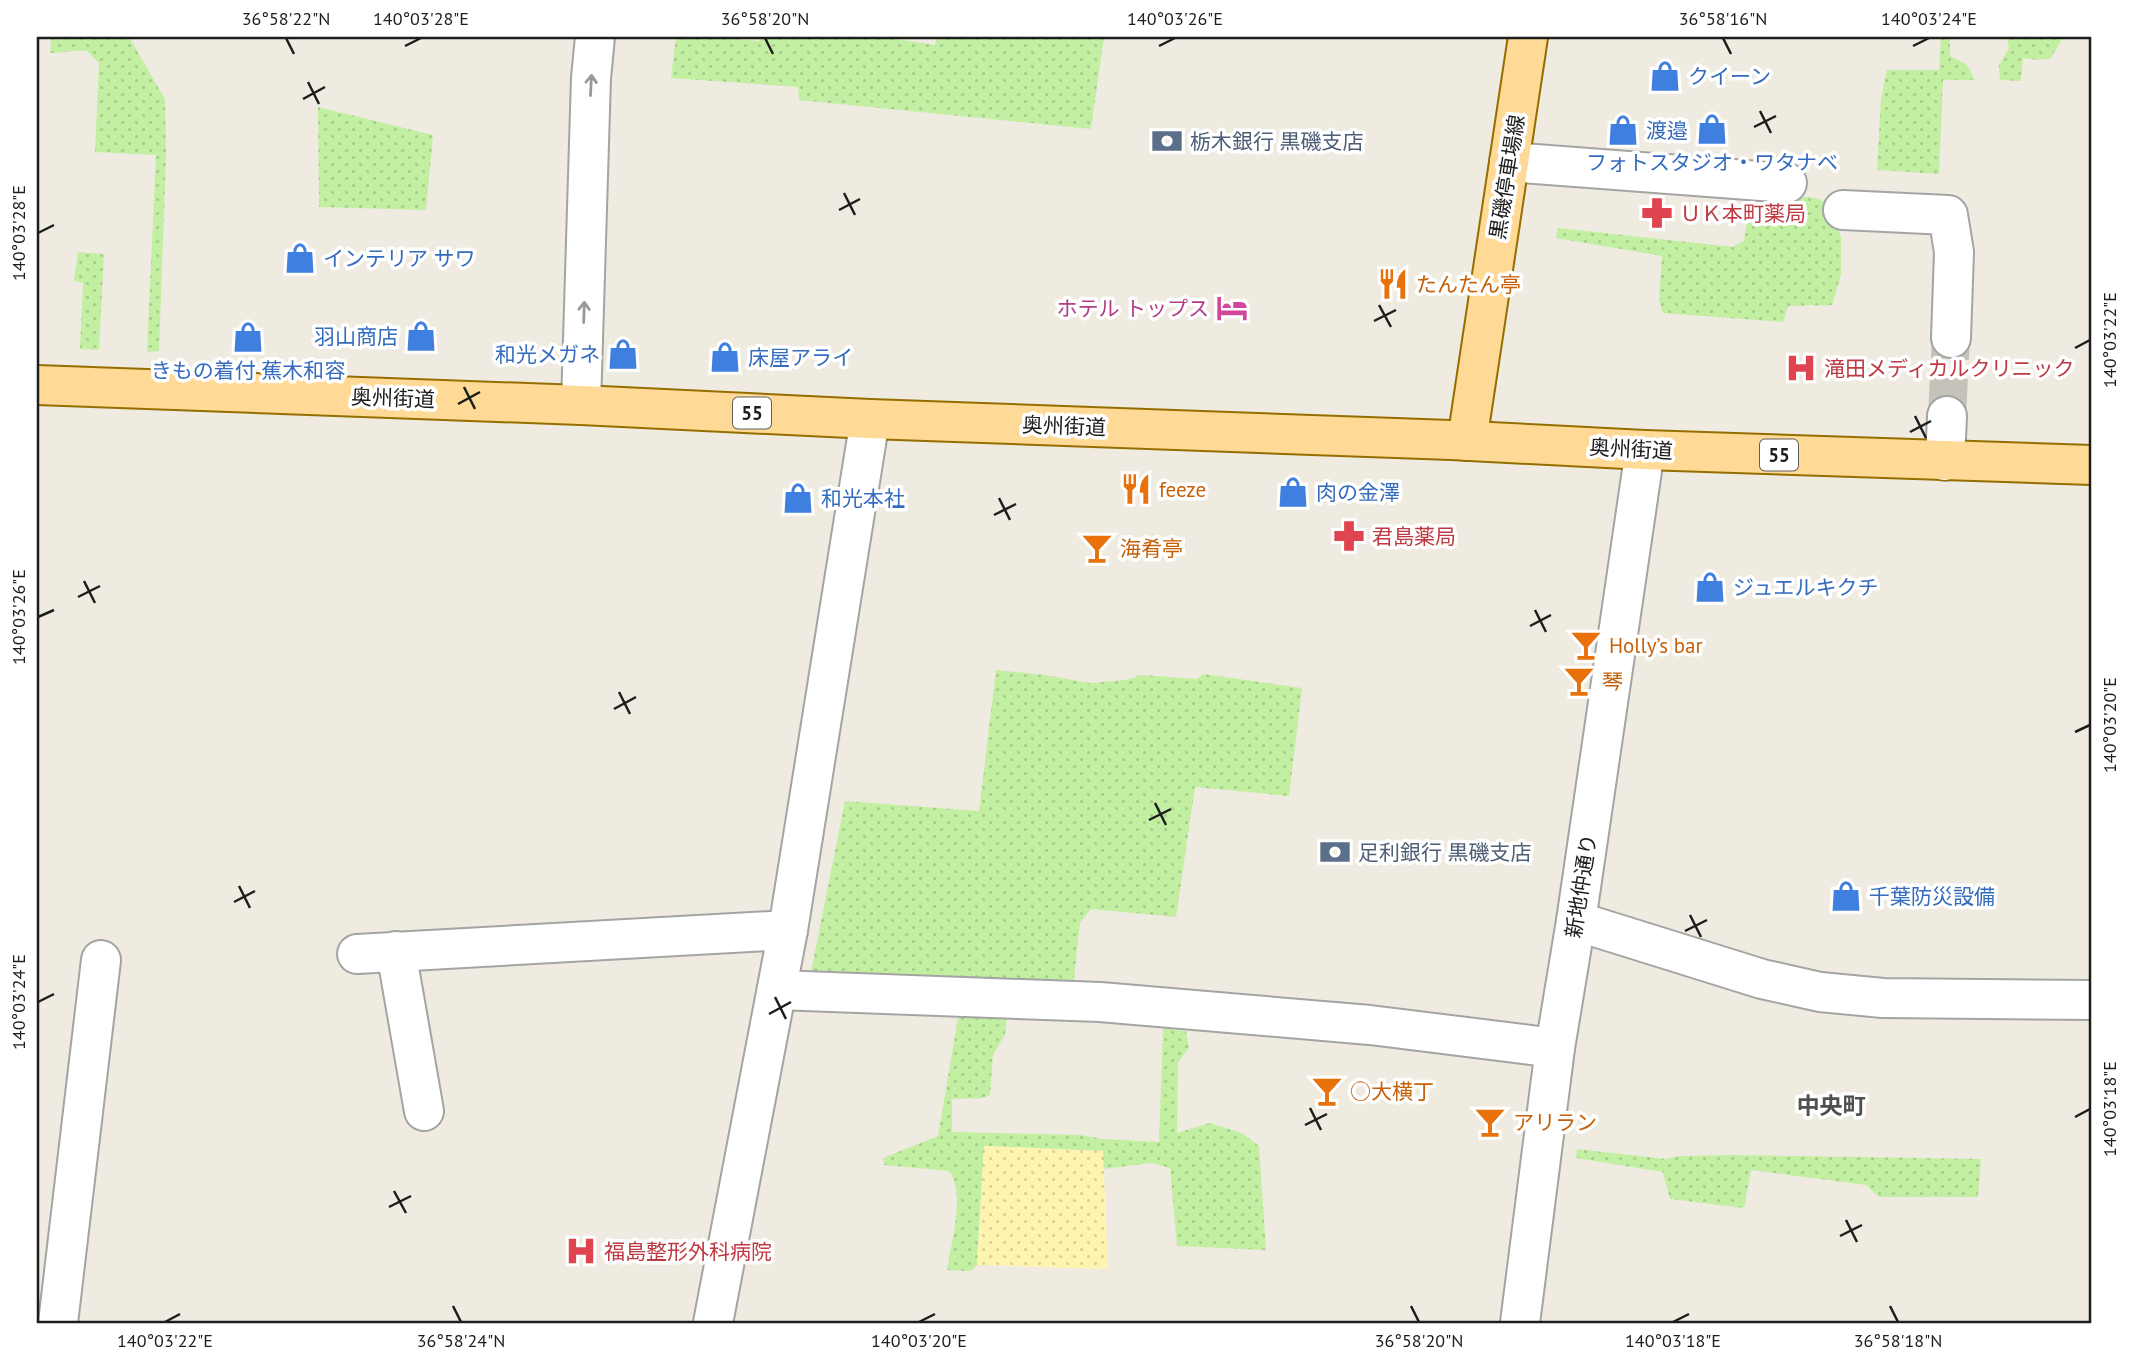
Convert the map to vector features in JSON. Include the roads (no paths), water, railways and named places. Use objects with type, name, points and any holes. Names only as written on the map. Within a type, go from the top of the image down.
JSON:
[{"type":"main road","name":"黒磯停車場線","points":[[1467,441],[1528,37]]},
{"type":"main road","name":"奥州街道","points":[[37,385],[1645,450],[2092,465]]},
{"type":"street","points":[[581,405],[591,78],[595,37]]},
{"type":"street","points":[[1509,162],[1787,183]]},
{"type":"street","points":[[1843,210],[1948,215],[1954,252],[1951,338]]},
{"type":"street","points":[[1945,461],[1947,416]]},
{"type":"street","points":[[713,1323],[788,930],[870,419]]},
{"type":"street","name":"新地仲通り","points":[[1520,1323],[1555,1048],[1645,450]]},
{"type":"street","points":[[1576,921],[1762,979],[1820,992],[1884,998],[2092,1000]]},
{"type":"street","points":[[356,954],[788,930]]},
{"type":"street","points":[[396,951],[424,1111]]},
{"type":"street","points":[[58,1323],[102,960]]},
{"type":"street","points":[[777,990],[1100,1002],[1370,1025],[1555,1048]]},
{"type":"tunnel","points":[[1947,416],[1951,338]]},
{"type":"place","name":"クイーン","points":[[1665,76]]},
{"type":"place","name":"フォトスタジオ・ワタナベ","points":[[1712,129]]},
{"type":"place","name":"渡邉","points":[[1623,130]]},
{"type":"place","name":"栃木銀行 黒磯支店","points":[[1167,141]]},
{"type":"place","name":"ＵＫ本町薬局","points":[[1657,213]]},
{"type":"place","name":"インテリア サワ","points":[[300,258]]},
{"type":"place","name":"たんたん亭","points":[[1393,284]]},
{"type":"place","name":"ホテル トップス","points":[[1232,308]]},
{"type":"place","name":"羽山商店","points":[[421,336]]},
{"type":"place","name":"きもの着付 蕉木和容","points":[[248,337]]},
{"type":"place","name":"和光メガネ","points":[[623,354]]},
{"type":"place","name":"床屋アライ","points":[[725,357]]},
{"type":"place","name":"滝田メディカルクリニック","points":[[1801,368]]},
{"type":"place","name":"feeze","points":[[1136,489]]},
{"type":"place","name":"肉の金澤","points":[[1293,492]]},
{"type":"place","name":"和光本社","points":[[798,498]]},
{"type":"place","name":"君島薬局","points":[[1349,536]]},
{"type":"place","name":"海肴亭","points":[[1097,548]]},
{"type":"place","name":"ジュエルキクチ","points":[[1710,587]]},
{"type":"place","name":"Holly’s bar","points":[[1586,645]]},
{"type":"place","name":"琴","points":[[1579,681]]},
{"type":"place","name":"足利銀行 黒磯支店","points":[[1335,852]]},
{"type":"place","name":"千葉防災設備","points":[[1846,896]]},
{"type":"place","name":"○大横丁","points":[[1327,1091]]},
{"type":"place","name":"アリラン","points":[[1490,1122]]},
{"type":"place","name":"福島整形外科病院","points":[[581,1251]]},
{"type":"district","name":"中央町","points":[[1831,1105]]}]
